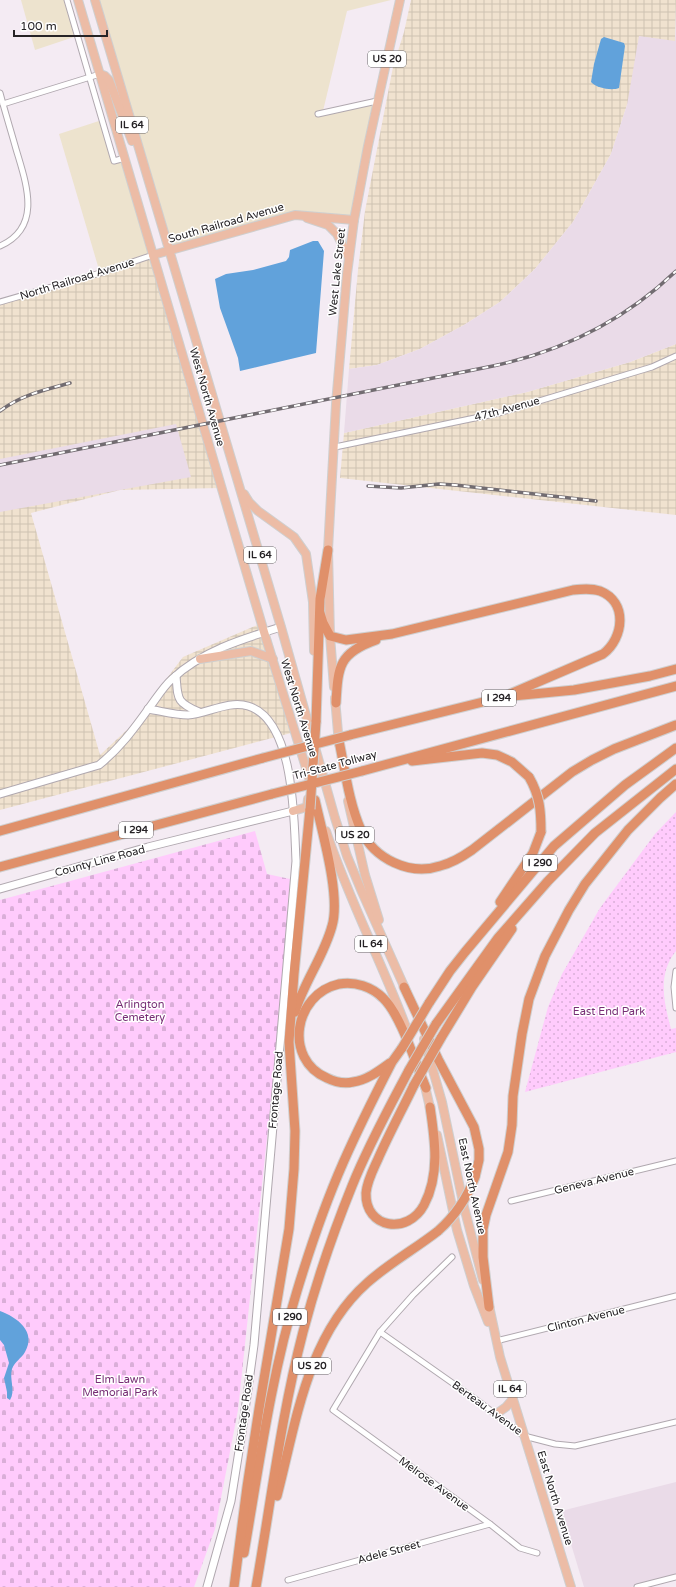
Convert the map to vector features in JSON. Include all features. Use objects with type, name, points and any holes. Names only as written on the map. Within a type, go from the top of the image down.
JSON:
[{"type":"highway","name":"US 20","points":[[234,1587],[256,1424],[288,1236],[292,1202],[295,1131],[289,1042],[310,810],[320,599],[328,550]]},
{"type":"highway","points":[[320,613],[323,624],[330,636],[346,640],[392,634],[573,590],[589,588],[610,596],[616,604],[619,612],[620,623],[619,633],[611,648],[602,654],[503,697]]},
{"type":"highway","points":[[336,702],[339,671],[343,660],[358,648],[392,634]]},
{"type":"highway","name":"I 294","points":[[0,830],[263,758],[503,697],[574,690],[650,676],[676,669]]},
{"type":"highway","name":"Tri-State Tollway","points":[[0,867],[676,686]]},
{"type":"highway","points":[[339,741],[357,819],[368,841],[376,850],[394,863],[405,867],[421,869],[439,867],[456,861],[572,772],[592,760],[635,740],[676,725]]},
{"type":"highway","name":"I 290","points":[[238,1587],[273,1388],[283,1343],[297,1292],[311,1248],[343,1163],[392,1062],[450,971],[554,846],[625,785],[676,748]]},
{"type":"highway","points":[[387,763],[482,753],[496,755],[512,762],[529,777],[536,788],[541,810],[541,832],[533,853],[465,952]]},
{"type":"highway","name":"I 290","points":[[256,1587],[290,1387],[303,1332],[319,1278],[352,1186],[386,1114],[409,1070],[436,1024],[498,938],[548,881],[596,833],[676,768]]},
{"type":"highway","points":[[489,1307],[483,1256],[483,1230],[486,1215],[508,1152],[522,1034],[530,999],[544,956],[584,884],[628,830],[676,784]]},
{"type":"highway","points":[[289,1042],[291,1025],[298,999],[329,936],[334,913],[334,899],[331,880],[311,800]]},
{"type":"highway","points":[[430,1107],[435,1142],[435,1160],[434,1174],[428,1197],[418,1214],[412,1220],[392,1225],[386,1223],[380,1220],[370,1210],[367,1198],[367,1185],[381,1153],[414,1086],[472,987],[548,881]]},
{"type":"highway","points":[[392,1062],[372,1075],[353,1083],[343,1083],[324,1077],[308,1063],[300,1044],[298,1034],[300,1022],[304,1012],[318,994],[334,985],[354,984],[365,986],[375,992],[383,998],[394,1014],[426,1088]]},
{"type":"highway","name":"US 20","points":[[263,1548],[305,1386],[313,1364],[332,1325],[342,1310],[366,1283],[438,1231],[456,1212],[468,1193],[475,1177],[479,1149],[474,1127],[438,1059],[404,987]]},
{"type":"main road","name":"West North Avenue","points":[[78,0],[273,659],[311,800]]},
{"type":"main road","name":"West North Avenue","points":[[96,0],[281,627],[328,797]]},
{"type":"main road","name":"West Lake Street","points":[[328,550],[336,404],[349,258],[354,220],[377,101],[400,0]]},
{"type":"main road","points":[[100,74],[109,80],[124,122],[146,173]]},
{"type":"main road","points":[[295,215],[328,225],[337,234],[349,258]]},
{"type":"main road","name":"South Railroad Avenue","points":[[153,255],[295,215],[354,220]]},
{"type":"main road","points":[[240,488],[249,502],[258,511],[294,537],[306,554],[313,602],[315,662],[314,723]]},
{"type":"main road","name":"US 20","points":[[328,550],[330,636],[343,776],[355,836],[377,912],[396,968]]},
{"type":"main road","points":[[200,659],[251,651],[273,659]]},
{"type":"main road","name":"East North Avenue","points":[[328,797],[347,856],[404,987],[435,1072],[466,1215],[496,1341],[571,1587]]},
{"type":"main road","points":[[293,811],[307,807],[311,800]]},
{"type":"main road","name":"IL 64","points":[[311,800],[402,1014],[426,1088],[457,1230],[474,1286],[496,1341]]},
{"type":"main road","points":[[496,1414],[506,1407],[513,1399]]},
{"type":"street","points":[[67,0],[114,161],[125,158]]},
{"type":"street","points":[[3,104],[100,74]]},
{"type":"street","points":[[0,93],[26,182],[29,200],[27,216],[19,231],[10,240],[0,246]]},
{"type":"street","points":[[318,114],[377,101]]},
{"type":"street","name":"North Railroad Avenue","points":[[0,302],[100,273],[153,255]]},
{"type":"street","name":"47th Avenue","points":[[334,446],[499,413],[652,367],[676,356]]},
{"type":"street","points":[[0,794],[99,765],[108,758],[131,732],[162,690],[176,676],[200,659],[229,644],[281,627]]},
{"type":"street","points":[[176,676],[178,696],[184,706],[199,712]]},
{"type":"street","name":"Frontage Road","points":[[148,709],[188,715],[232,706],[247,706],[263,713],[276,730],[282,749],[292,794],[296,861],[254,1345],[242,1432],[230,1501],[207,1587]]},
{"type":"street","name":"County Line Road","points":[[0,889],[148,847],[293,811]]},
{"type":"street","points":[[676,971],[674,987],[676,1008]]},
{"type":"street","name":"Geneva Avenue","points":[[511,1201],[676,1161]]},
{"type":"street","points":[[380,1332],[452,1257]]},
{"type":"street","name":"Clinton Avenue","points":[[496,1341],[676,1296]]},
{"type":"street","name":"Melrose Avenue","points":[[380,1332],[333,1410],[490,1524],[520,1548],[537,1553]]},
{"type":"street","name":"Berteau Avenue","points":[[380,1332],[496,1414],[524,1436],[555,1444],[575,1446],[676,1422]]},
{"type":"street","name":"Adele Street","points":[[288,1580],[490,1524]]},
{"type":"street","points":[[637,1587],[676,1578]]},
{"type":"shaded area","points":[[21,0],[67,0],[77,36],[35,50]]},
{"type":"shaded area","points":[[95,0],[391,0],[347,11],[322,115],[377,103],[354,220],[309,215],[169,250]]},
{"type":"shaded area","points":[[411,0],[676,0],[675,41],[627,105],[611,154],[573,222],[535,269],[500,302],[464,325],[420,349],[377,365],[349,369],[365,211],[393,67],[404,32]]},
{"type":"shaded area","points":[[676,28],[676,344],[630,362],[527,392],[344,433],[349,369],[377,365],[420,349],[464,325],[500,302],[535,269],[573,222],[611,154],[627,105],[639,36],[675,41]]},
{"type":"shaded area","points":[[102,120],[114,160],[125,158],[153,255],[100,273],[59,134]]},
{"type":"shaded area","points":[[153,255],[222,488],[120,490],[31,513],[100,755],[130,727],[183,657],[262,623],[295,732],[0,810],[0,302]]},
{"type":"shaded area","points":[[676,344],[676,515],[340,478],[344,433],[527,392],[630,362]]},
{"type":"shaded area","points":[[176,424],[191,477],[0,512],[0,459]]},
{"type":"shaded area","points":[[676,1482],[676,1576],[631,1587],[584,1587],[561,1511]]},
{"type":"green space","name":"East End Park","points":[[676,812],[676,951],[666,969],[664,979],[664,999],[671,1029],[676,1028],[676,1052],[525,1092],[548,1007],[562,974],[600,908],[655,834]]},
{"type":"green space","points":[[255,831],[267,874],[290,879],[277,1044],[238,1410],[215,1529],[194,1587],[0,1587],[0,900]]},
{"type":"water","points":[[604,37],[624,43],[625,46],[619,88],[616,89],[600,87],[591,82],[601,39]]},
{"type":"water","points":[[313,241],[318,241],[324,251],[316,353],[240,371],[238,358],[220,308],[215,279],[226,274],[253,270],[286,261],[289,257],[290,250]]},
{"type":"water","points":[[0,1311],[19,1321],[27,1332],[29,1338],[25,1352],[12,1369],[12,1396],[10,1400],[7,1398],[4,1378],[9,1363],[4,1345],[0,1340]]},
{"type":"railway","points":[[0,465],[519,360],[568,342],[614,319],[656,289],[676,271]]},
{"type":"railway","points":[[0,411],[8,405],[25,397],[70,383]]},
{"type":"railway","points":[[368,486],[401,488],[439,484],[455,485],[596,501]]},
{"type":"park label","name":"Arlington Cemetery","points":[[140,1010]]},
{"type":"park label","name":"Elm Lawn Memorial Park","points":[[120,1385]]}]
